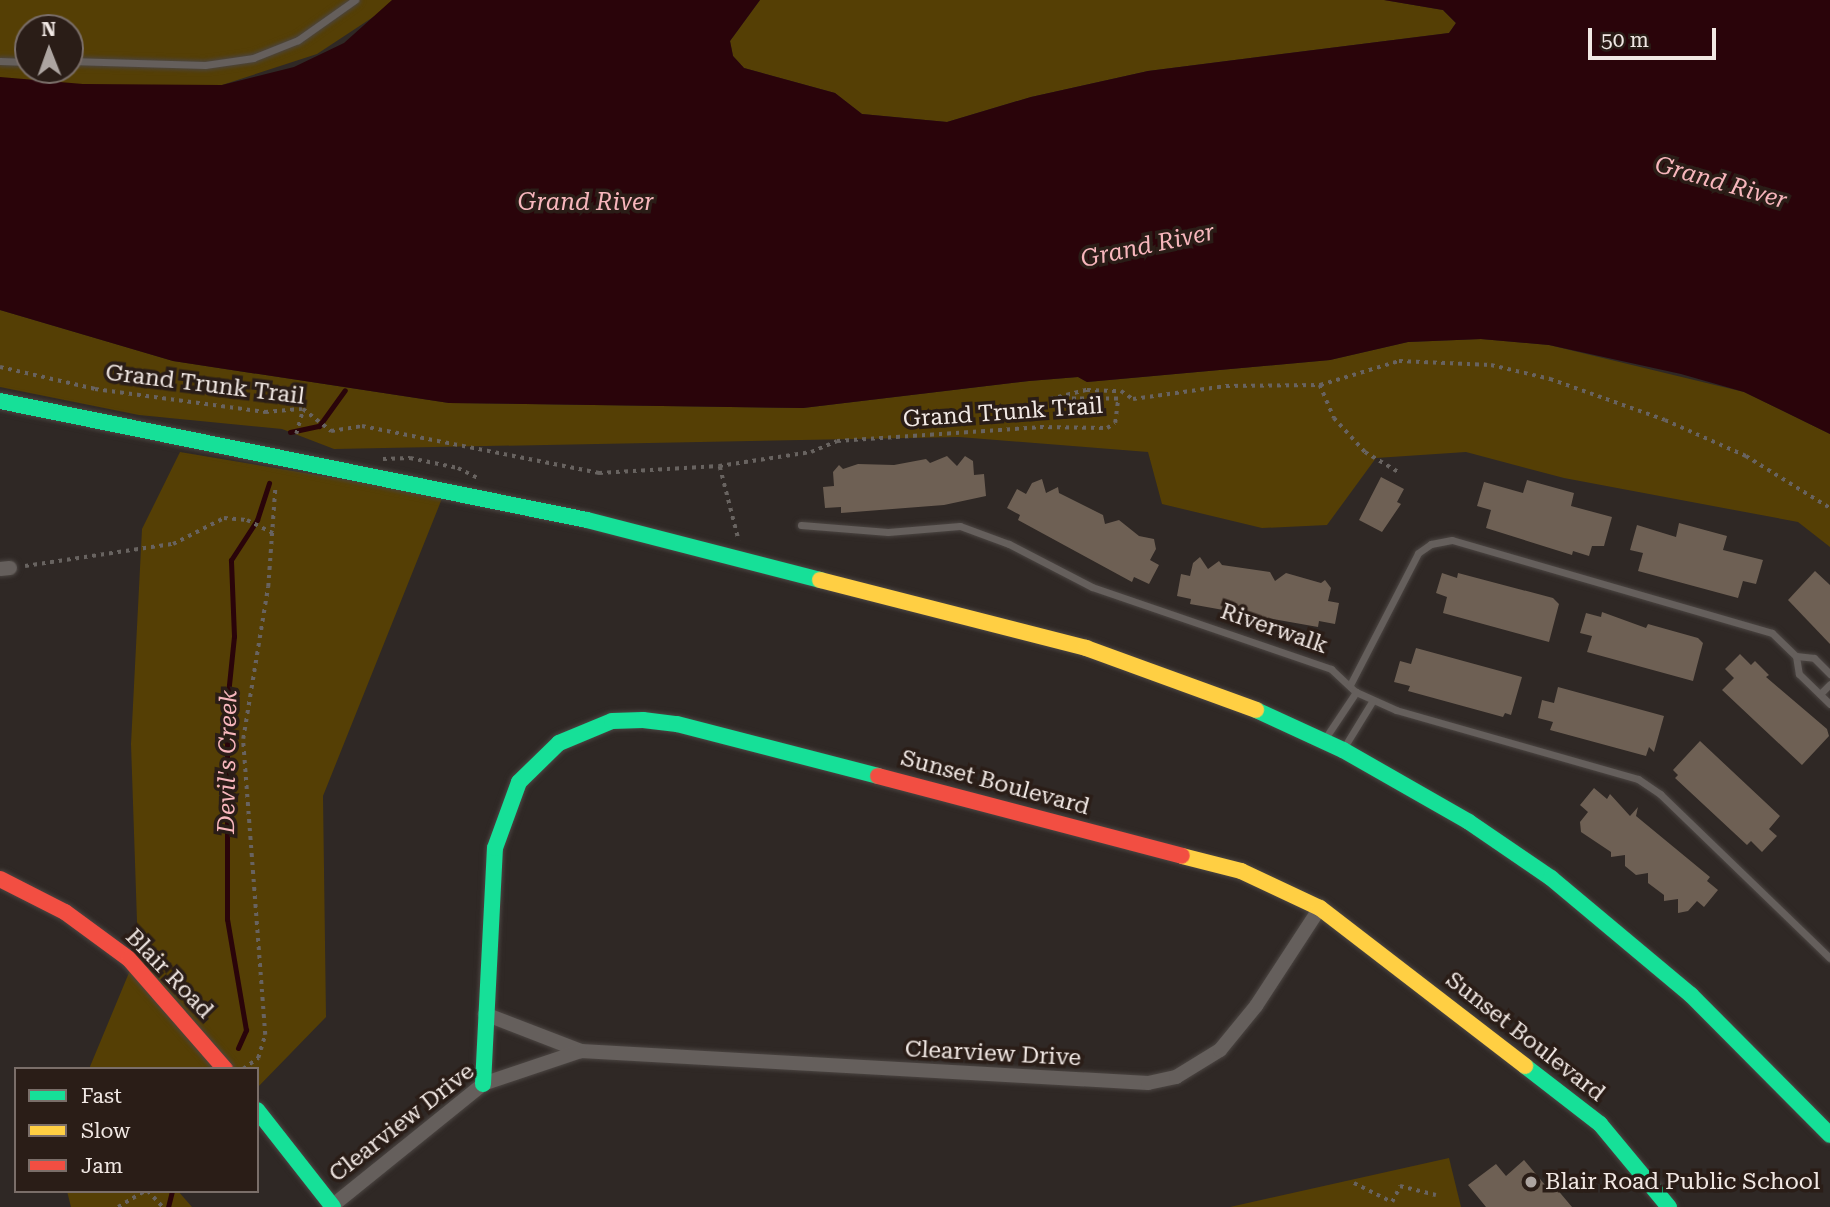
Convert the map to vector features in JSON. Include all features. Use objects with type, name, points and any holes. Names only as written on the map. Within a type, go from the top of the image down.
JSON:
[{"type":"street","points":[[0,401],[600,523],[1086,648],[1239,702],[1324,740],[1469,822],[1633,943],[1830,1135]]},
{"type":"street","name":"Sunset Boulevard","points":[[483,1084],[495,848],[508,805],[519,782],[540,758],[579,733],[612,721],[677,724],[1241,871],[1320,908],[1600,1124],[1669,1207]]},
{"type":"street","name":"Blair Road","points":[[0,879],[65,912],[129,959],[223,1067]]},
{"type":"street","name":"Clearview Drive","points":[[485,1014],[581,1051],[1148,1083],[1176,1077],[1220,1050],[1256,1006],[1320,908]]},
{"type":"street","name":"Clearview Drive","points":[[332,1206],[483,1084],[581,1051]]},
{"type":"street","points":[[259,1113],[332,1206]]},
{"type":"lane","points":[[84,61],[205,65],[253,58],[298,40],[355,0]]},
{"type":"lane","name":"Riverwalk","points":[[801,525],[888,532],[960,526],[1009,544],[1092,587],[1331,669],[1356,692],[1373,700],[1638,779],[1660,794],[1830,958]]},
{"type":"lane","points":[[1350,685],[1418,553],[1432,544],[1452,540],[1772,633],[1796,656],[1814,659],[1830,674]]},
{"type":"lane","points":[[1796,656],[1799,674],[1830,705]]},
{"type":"lane","points":[[1820,694],[1830,684]]},
{"type":"lane","points":[[1324,740],[1356,692]]},
{"type":"lane","points":[[1343,750],[1373,700]]},
{"type":"path","name":"Grand Trunk Trail","points":[[0,367],[95,389],[265,411],[303,409],[331,431],[362,426],[600,473],[719,466],[811,452],[837,441],[1040,427],[1107,428],[1118,414],[1118,399],[1050,399],[1087,390],[1121,391],[1133,399],[1237,385],[1320,385],[1399,361],[1491,365],[1550,379],[1717,442],[1830,508]]},
{"type":"path","points":[[1320,385],[1334,418],[1365,452],[1398,472]]},
{"type":"path","points":[[296,434],[303,409]]},
{"type":"path","points":[[719,466],[740,543]]},
{"type":"path","points":[[246,1067],[258,1058],[265,1035],[243,739],[274,534],[275,489]]},
{"type":"path","points":[[5,568],[173,544],[225,518],[247,520],[274,534]]},
{"type":"path","points":[[1354,1183],[1392,1202],[1400,1186],[1436,1195]]},
{"type":"path","points":[[118,1207],[143,1193]]},
{"type":"path","points":[[149,1193],[163,1207]]},
{"type":"shaded area","points":[[0,0],[399,0],[317,54],[222,85],[63,97],[0,81]]},
{"type":"shaded area","points":[[760,0],[1384,0],[1443,10],[1456,23],[1449,33],[1148,71],[1031,97],[947,122],[862,114],[835,93],[744,68],[733,56],[730,41]]},
{"type":"shaded area","points":[[0,310],[173,361],[449,403],[803,408],[1029,381],[1078,377],[1087,382],[1330,360],[1408,342],[1481,339],[1549,345],[1744,392],[1830,434],[1830,547],[1798,522],[1564,478],[1466,452],[1376,458],[1327,525],[1262,528],[1162,504],[1148,452],[959,437],[334,449],[282,429],[139,415],[0,387]]},
{"type":"shaded area","points":[[180,452],[443,496],[323,796],[326,1017],[259,1086],[259,1067],[90,1067],[138,951],[131,744],[142,529]]},
{"type":"shaded area","points":[[1449,1158],[1461,1207],[1230,1207]]},
{"type":"shaded area","points":[[68,1193],[180,1193],[192,1207],[71,1207]]},
{"type":"water","name":"Grand River","points":[[392,0],[760,0],[730,41],[733,56],[744,68],[835,93],[862,114],[947,122],[1031,97],[1148,71],[1449,33],[1456,23],[1443,10],[1384,0],[1830,0],[1830,434],[1744,392],[1681,374],[1549,345],[1481,339],[1408,342],[1330,360],[1087,382],[1078,377],[1029,381],[803,408],[449,403],[173,361],[0,310],[0,77],[14,78],[14,84],[222,85],[294,67],[344,43]]},
{"type":"building","points":[[947,456],[957,466],[965,456],[973,461],[974,475],[984,474],[986,496],[944,505],[841,513],[841,507],[825,508],[823,487],[834,486],[833,472],[839,465],[843,469],[858,464],[894,465],[926,459],[930,463]]},
{"type":"building","points":[[1381,477],[1404,489],[1397,502],[1401,504],[1382,532],[1359,520]]},
{"type":"building","points":[[1042,479],[1046,493],[1058,487],[1059,493],[1103,515],[1105,524],[1119,520],[1139,536],[1154,539],[1156,549],[1150,560],[1159,565],[1149,584],[1134,577],[1132,582],[1018,520],[1020,515],[1007,508],[1017,489],[1026,494],[1032,483]]},
{"type":"building","points":[[1527,480],[1574,493],[1571,506],[1612,517],[1604,546],[1592,546],[1589,556],[1573,551],[1572,555],[1486,528],[1491,510],[1477,506],[1484,482],[1523,493]]},
{"type":"building","points":[[1679,523],[1727,536],[1723,550],[1763,560],[1756,584],[1743,581],[1738,598],[1638,571],[1643,553],[1630,550],[1637,525],[1676,537]]},
{"type":"building","points":[[1200,557],[1208,569],[1219,561],[1222,565],[1270,572],[1275,581],[1286,573],[1321,583],[1325,580],[1331,588],[1328,601],[1339,603],[1335,624],[1319,621],[1318,627],[1190,604],[1191,599],[1177,596],[1181,574],[1190,576],[1193,563]]},
{"type":"building","points":[[1815,571],[1830,585],[1830,644],[1788,600]]},
{"type":"building","points":[[1442,573],[1457,578],[1458,573],[1553,598],[1559,604],[1549,642],[1443,613],[1447,597],[1436,593]]},
{"type":"building","points":[[1602,612],[1646,628],[1648,624],[1698,638],[1703,643],[1693,681],[1587,652],[1592,636],[1580,633],[1586,613],[1601,617]]},
{"type":"building","points":[[1416,648],[1522,677],[1511,715],[1505,713],[1503,717],[1408,691],[1410,686],[1394,682],[1400,661],[1411,664]]},
{"type":"building","points":[[1740,654],[1751,665],[1755,661],[1769,675],[1766,677],[1827,729],[1829,736],[1802,765],[1722,690],[1734,678],[1725,669]]},
{"type":"building","points":[[1558,687],[1664,716],[1654,752],[1649,747],[1646,756],[1550,730],[1553,722],[1538,718],[1542,700],[1554,703]]},
{"type":"building","points":[[1700,741],[1780,816],[1769,829],[1777,836],[1762,852],[1751,841],[1747,845],[1675,778],[1678,775],[1673,770]]},
{"type":"building","points":[[1594,788],[1607,799],[1610,794],[1630,816],[1638,807],[1636,816],[1710,877],[1707,881],[1718,890],[1704,907],[1697,901],[1688,911],[1678,913],[1678,899],[1664,901],[1664,895],[1648,883],[1648,873],[1636,875],[1625,866],[1625,855],[1611,857],[1611,852],[1581,832],[1580,822],[1588,812],[1580,805]]},
{"type":"building","points":[[1524,1160],[1551,1192],[1556,1188],[1572,1207],[1486,1207],[1468,1185],[1496,1164],[1506,1176]]},
{"type":"waterway","name":"Devil's Creek","points":[[290,432],[319,426],[345,390]]},
{"type":"waterway","name":"Devil's Creek","points":[[238,1048],[246,1030],[227,919],[227,704],[234,636],[231,560],[257,520],[269,483]]},
{"type":"waterway","name":"Devil's Creek","points":[[168,1207],[172,1193]]},
{"type":"traffic: fast","points":[[0,401],[587,520],[820,580]]},
{"type":"traffic: fast","points":[[1256,710],[1343,750],[1469,822],[1551,878],[1691,995],[1830,1135]]},
{"type":"traffic: fast","points":[[483,1084],[495,848],[519,782],[559,743],[612,721],[643,720],[677,724],[878,776]]},
{"type":"traffic: fast","points":[[1525,1066],[1600,1124],[1669,1207]]},
{"type":"traffic: fast","points":[[259,1113],[333,1207]]},
{"type":"traffic: slow","points":[[820,580],[1086,648],[1256,710]]},
{"type":"traffic: slow","points":[[1182,856],[1241,871],[1320,908],[1525,1066]]},
{"type":"traffic: jam","points":[[878,776],[1182,856]]},
{"type":"traffic: jam","points":[[0,879],[65,912],[129,959],[223,1067]]},
{"type":"place","name":"Blair Road Public School","points":[[1531,1182]]}]
